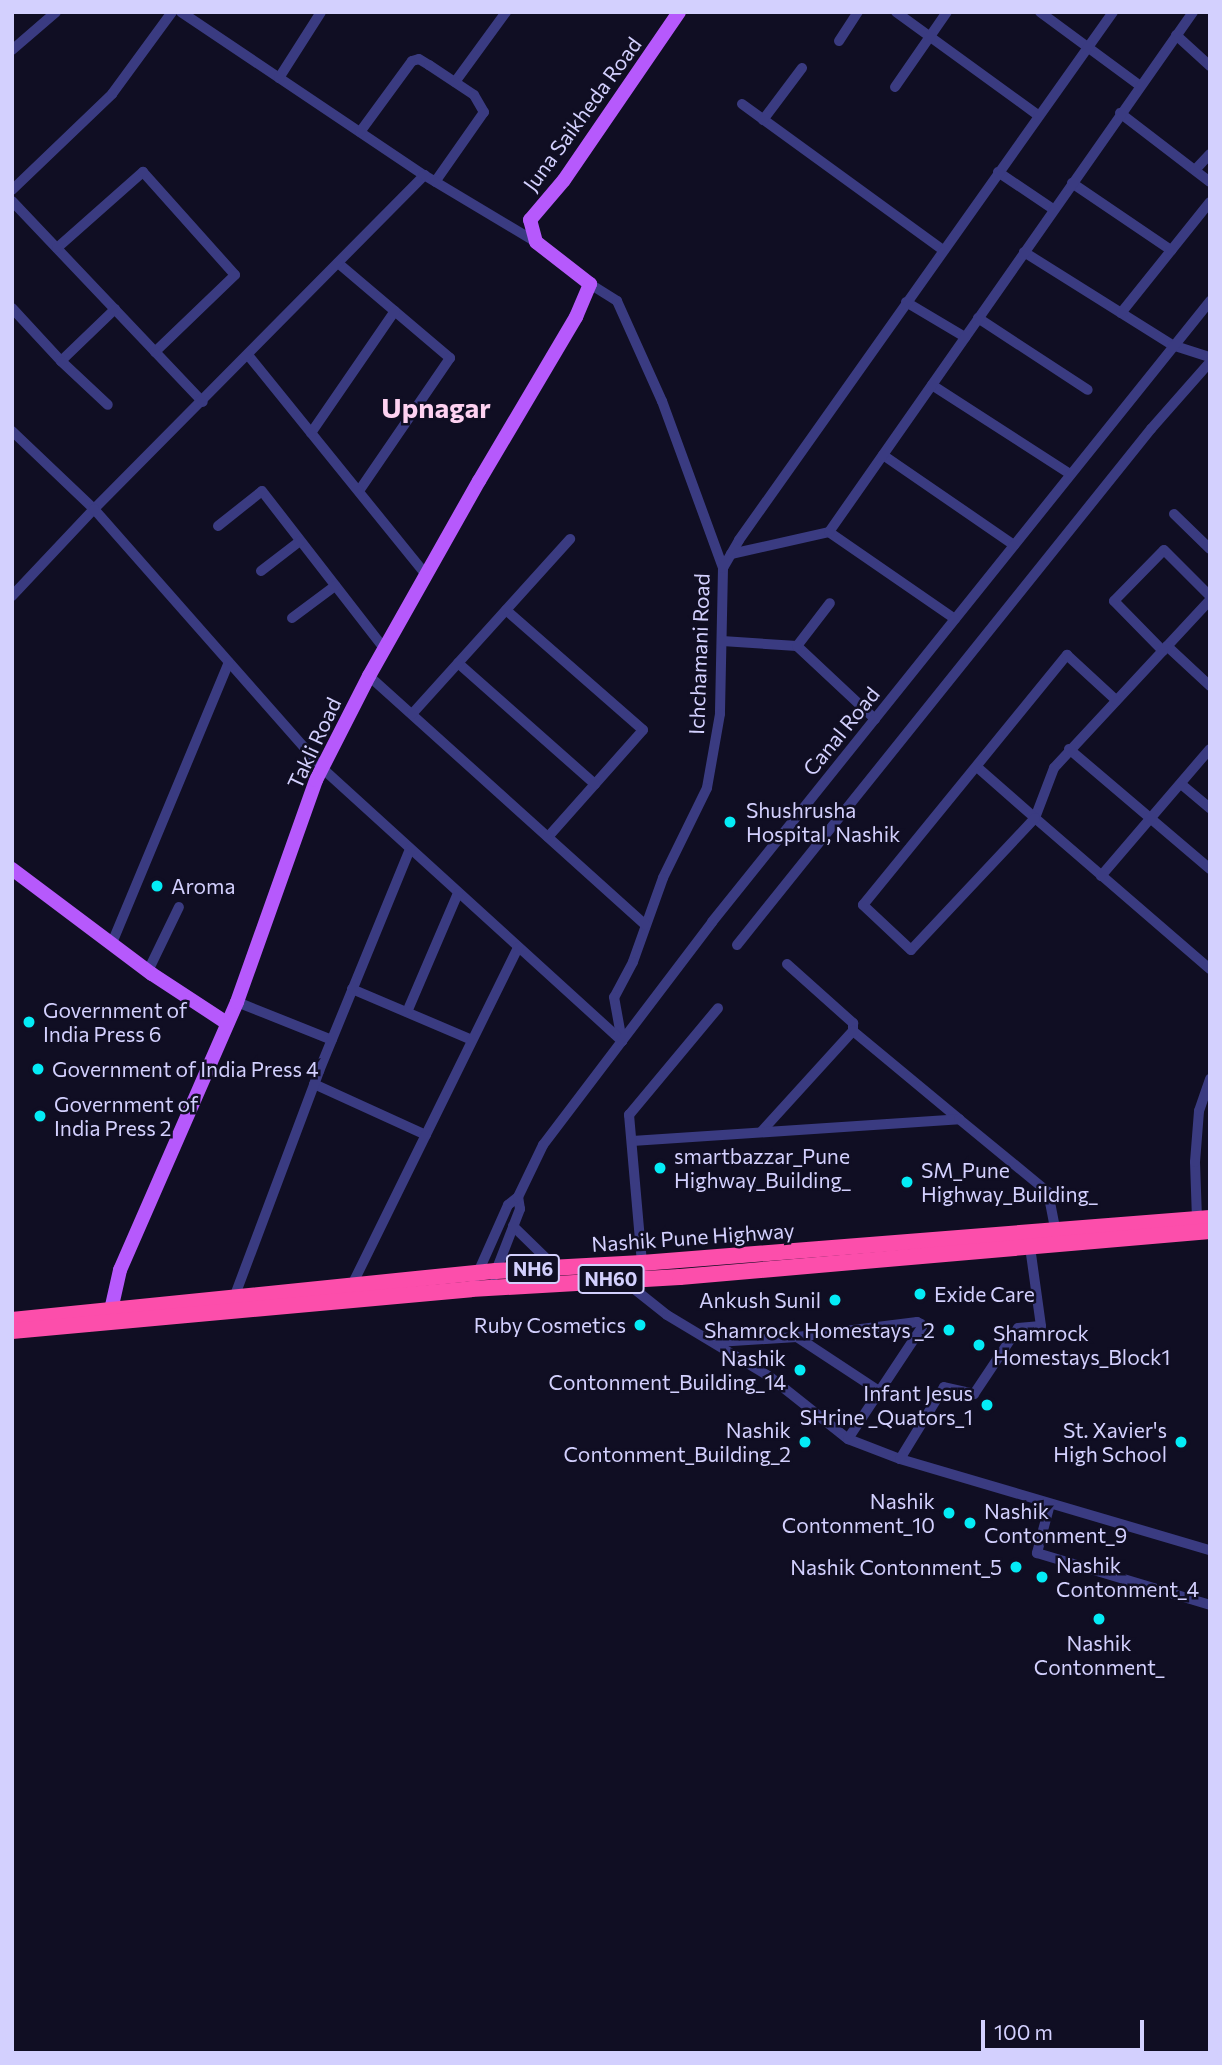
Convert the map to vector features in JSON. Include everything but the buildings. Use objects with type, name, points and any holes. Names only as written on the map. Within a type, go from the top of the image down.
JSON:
[{"type":"highway","name":"Nashik Pune Highway","points":[[12,1331],[495,1271],[642,1263],[1203,1219]]},
{"type":"highway","name":"Nashik Pune Highway","points":[[12,1320],[110,1310],[680,1277],[1210,1231]]},
{"type":"main road","name":"Juna Saikheda Road","points":[[536,242],[530,220],[564,180],[677,13]]},
{"type":"main road","points":[[536,242],[590,284]]},
{"type":"main road","name":"Takli Road","points":[[110,1310],[120,1270],[237,1002],[322,768],[384,648],[576,317],[590,284]]},
{"type":"main road","points":[[12,869],[148,971],[227,1023]]},
{"type":"street","points":[[12,50],[56,12]]},
{"type":"street","points":[[279,78],[319,16],[306,12]]},
{"type":"street","points":[[455,82],[506,12]]},
{"type":"street","points":[[839,41],[858,12]]},
{"type":"street","points":[[896,12],[1038,115]]},
{"type":"street","points":[[895,87],[947,12]]},
{"type":"street","points":[[1040,12],[1139,85]]},
{"type":"street","points":[[723,568],[906,302],[1113,12]]},
{"type":"street","points":[[731,554],[830,532],[1139,85],[1193,12]]},
{"type":"street","points":[[12,190],[112,94],[180,13],[424,175],[536,242]]},
{"type":"street","points":[[1176,35],[1210,66]]},
{"type":"street","points":[[360,132],[412,61],[419,59],[455,82],[480,101],[484,111],[435,182]]},
{"type":"street","points":[[763,120],[802,68]]},
{"type":"street","points":[[742,104],[943,250]]},
{"type":"street","points":[[1120,113],[1210,181]]},
{"type":"street","points":[[1195,170],[1210,154]]},
{"type":"street","points":[[57,248],[143,172],[235,275],[155,352]]},
{"type":"street","points":[[998,172],[1053,209]]},
{"type":"street","points":[[14,588],[203,402],[424,175]]},
{"type":"street","points":[[1072,183],[1171,250]]},
{"type":"street","points":[[12,201],[203,402]]},
{"type":"street","points":[[1121,313],[1210,202]]},
{"type":"street","points":[[737,945],[1210,359],[1172,345],[1024,252]]},
{"type":"street","points":[[338,263],[450,358],[359,491]]},
{"type":"street","name":"Ichchamani Road","points":[[590,284],[617,301],[662,401],[723,568],[720,714],[707,788],[663,878],[633,962],[614,997],[622,1041]]},
{"type":"street","name":"Canal Road","points":[[471,1289],[508,1205],[518,1196],[543,1145],[712,922],[1172,345],[1210,301]]},
{"type":"street","points":[[906,302],[965,337]]},
{"type":"street","points":[[12,308],[61,361],[108,405]]},
{"type":"street","points":[[61,361],[115,309]]},
{"type":"street","points":[[312,433],[395,312]]},
{"type":"street","points":[[978,318],[1088,390]]},
{"type":"street","points":[[248,355],[426,575]]},
{"type":"street","points":[[932,385],[1070,474]]},
{"type":"street","points":[[12,431],[94,509],[322,768],[622,1041]]},
{"type":"street","points":[[883,455],[1014,545]]},
{"type":"street","points":[[218,526],[262,491],[384,648]]},
{"type":"street","points":[[1174,514],[1210,549]]},
{"type":"street","points":[[830,532],[955,620]]},
{"type":"street","points":[[412,714],[570,540]]},
{"type":"street","points":[[261,571],[300,541]]},
{"type":"street","points":[[1116,700],[1067,655],[863,905],[911,950],[1035,818],[1054,768],[1165,649],[1210,598],[1164,550],[1114,601],[1165,649],[1210,686]]},
{"type":"street","points":[[292,618],[335,586]]},
{"type":"street","points":[[797,646],[830,603]]},
{"type":"street","points":[[506,610],[643,730],[548,837]]},
{"type":"street","points":[[722,641],[797,646],[875,719]]},
{"type":"street","points":[[112,943],[229,662]]},
{"type":"street","points":[[458,663],[595,785]]},
{"type":"street","points":[[369,676],[646,925]]},
{"type":"street","points":[[1101,876],[1210,749]]},
{"type":"street","points":[[1069,750],[1210,869]]},
{"type":"street","points":[[977,767],[1210,969]]},
{"type":"street","points":[[1181,784],[1210,808]]},
{"type":"street","points":[[231,1304],[314,1084],[410,849]]},
{"type":"street","points":[[407,1012],[458,893]]},
{"type":"street","points":[[148,971],[179,907]]},
{"type":"street","points":[[351,1287],[518,947]]},
{"type":"street","points":[[761,1132],[853,1031],[853,1023],[787,964]]},
{"type":"street","points":[[352,989],[472,1040]]},
{"type":"street","points":[[237,1002],[332,1040]]},
{"type":"street","points":[[642,1263],[629,1115],[718,1008]]},
{"type":"street","points":[[853,1031],[1048,1192],[1055,1230]]},
{"type":"street","points":[[1203,1219],[1195,1161],[1199,1111],[1210,1079]]},
{"type":"street","points":[[314,1084],[426,1135]]},
{"type":"street","points":[[632,1141],[959,1119]]},
{"type":"street","name":"Canal Road","points":[[489,1289],[520,1209],[518,1196]]},
{"type":"street","points":[[513,1226],[556,1268]]},
{"type":"street","points":[[900,1458],[944,1387],[974,1394],[1018,1328],[1041,1326],[1030,1247]]},
{"type":"street","points":[[621,1279],[667,1315],[717,1342],[770,1377],[848,1439],[900,1458],[1210,1550]]},
{"type":"street","points":[[717,1342],[797,1337],[917,1322],[920,1324],[922,1327],[848,1439]]},
{"type":"street","points":[[797,1337],[879,1391]]},
{"type":"street","points":[[1050,1503],[1037,1553],[1210,1605]]},
{"type":"place","name":"Shushrusha Hospital, Nashik","points":[[730,822]]},
{"type":"place","name":"Aroma","points":[[157,886]]},
{"type":"place","name":"Government of India Press 6","points":[[29,1022]]},
{"type":"place","name":"Government of India Press 4","points":[[38,1069]]},
{"type":"place","name":"Government of India Press 2","points":[[40,1116]]},
{"type":"place","name":"smartbazzar_Pune Highway_Building_","points":[[660,1168]]},
{"type":"place","name":"SM_Pune Highway_Building_","points":[[907,1182]]},
{"type":"place","name":"Exide Care","points":[[920,1294]]},
{"type":"place","name":"Ankush Sunil","points":[[835,1300]]},
{"type":"place","name":"Ruby Cosmetics","points":[[640,1325]]},
{"type":"place","name":"Shamrock Homestays _2","points":[[949,1330]]},
{"type":"place","name":"Shamrock Homestays_Block1","points":[[979,1345]]},
{"type":"place","name":"Nashik Contonment_Building_14","points":[[800,1370]]},
{"type":"place","name":"Infant Jesus SHrine _Quators_1","points":[[987,1405]]},
{"type":"place","name":"Nashik Contonment_Building_2","points":[[805,1442]]},
{"type":"place","name":"St. Xavier's High School","points":[[1181,1442]]},
{"type":"place","name":"Nashik Contonment_10","points":[[949,1513]]},
{"type":"place","name":"Nashik Contonment_9","points":[[970,1523]]},
{"type":"place","name":"Nashik Contonment_5","points":[[1016,1567]]},
{"type":"place","name":"Nashik Contonment_4","points":[[1042,1577]]},
{"type":"place","name":"Nashik Contonment_","points":[[1099,1619]]},
{"type":"district","name":"Upnagar","points":[[436,407]]}]
